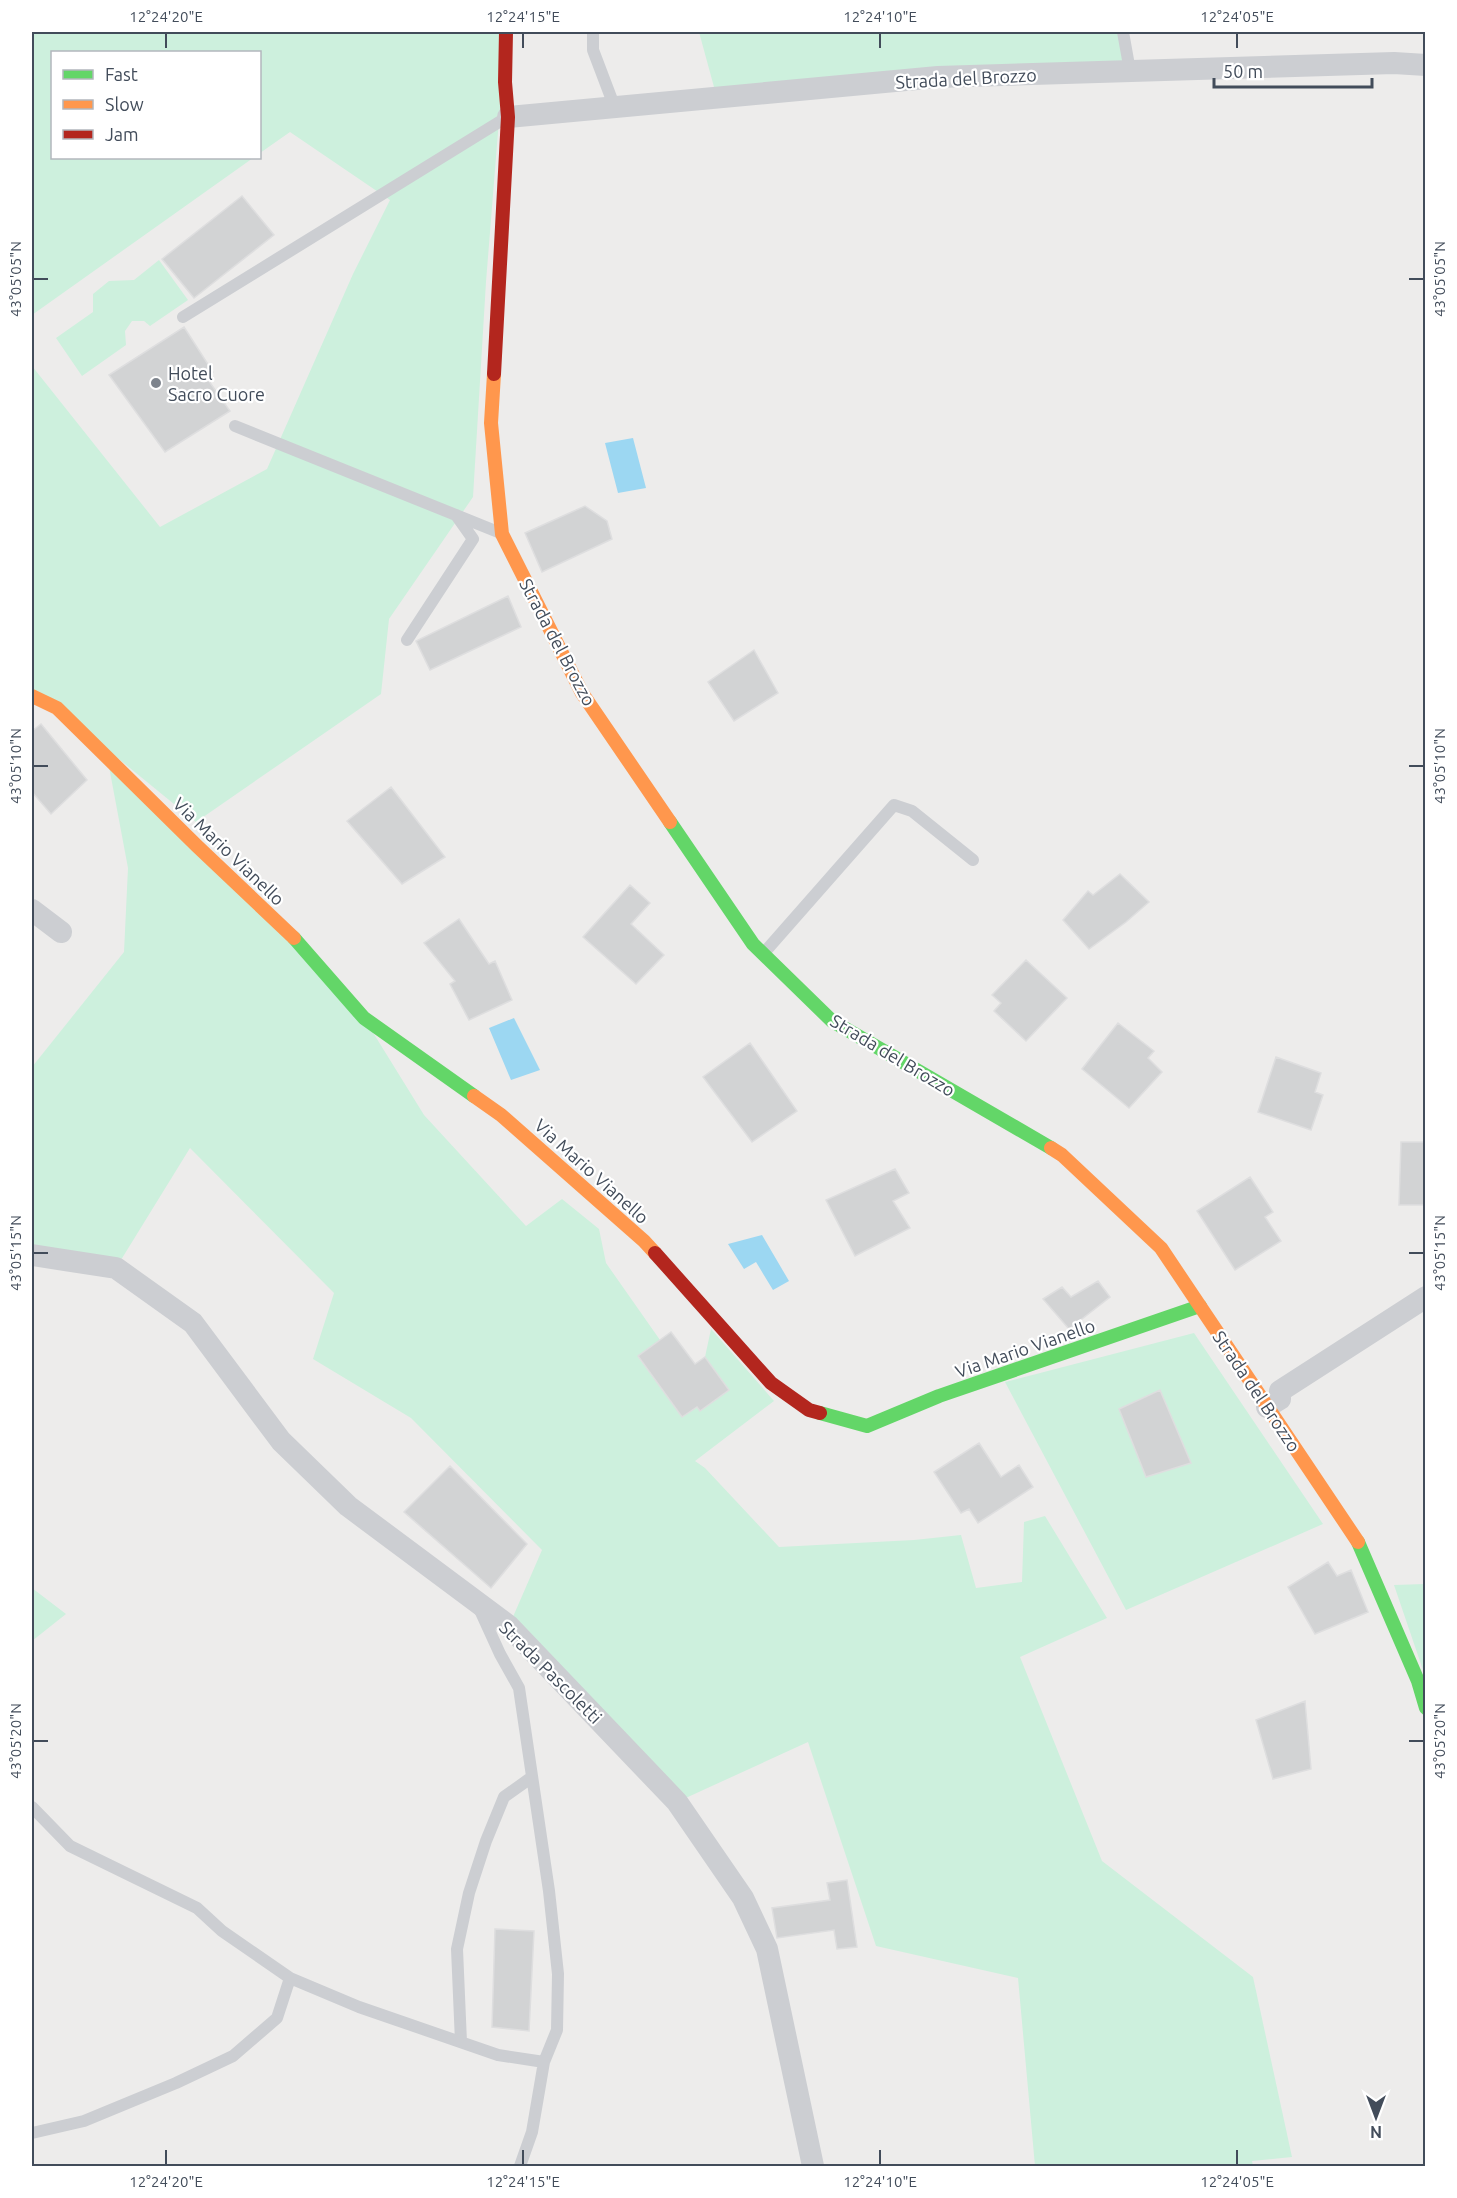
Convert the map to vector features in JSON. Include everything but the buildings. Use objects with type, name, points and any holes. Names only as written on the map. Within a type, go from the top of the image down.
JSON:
[{"type":"street","name":"Strada del Brozzo","points":[[506,32],[505,82],[508,117],[491,423],[502,534],[582,693],[753,944],[832,1021],[1062,1155],[1161,1248],[1200,1306],[1273,1399],[1361,1547],[1418,1682],[1425,1708]]},
{"type":"street","name":"Strada del Brozzo","points":[[508,117],[938,77],[1394,63],[1425,65]]},
{"type":"street","name":"Via Mario Vianello","points":[[32,696],[57,708],[197,846],[299,942],[364,1018],[501,1114],[644,1241],[771,1383],[809,1410],[867,1426],[939,1396],[1200,1306]]},
{"type":"street","points":[[32,910],[61,932]]},
{"type":"street","name":"Strada Pascoletti","points":[[32,1255],[116,1268],[193,1323],[281,1441],[348,1506],[509,1626],[677,1802],[743,1898],[766,1949],[813,2166]]},
{"type":"street","points":[[1273,1399],[1425,1297]]},
{"type":"lane","points":[[593,32],[593,50],[615,108]]},
{"type":"lane","points":[[1123,32],[1130,71]]},
{"type":"lane","points":[[183,317],[508,117]]},
{"type":"lane","points":[[235,426],[502,534]]},
{"type":"lane","points":[[407,640],[473,538],[455,514]]},
{"type":"lane","points":[[763,954],[894,805],[912,811],[973,860]]},
{"type":"lane","points":[[476,1602],[519,1688],[549,1891],[558,1974],[557,2030],[544,2062],[532,2132],[520,2166]]},
{"type":"lane","points":[[461,2042],[458,1950],[469,1893],[486,1841],[504,1797],[532,1777]]},
{"type":"lane","points":[[32,1807],[70,1846],[197,1908],[222,1931],[290,1978],[359,2007],[498,2055],[544,2062]]},
{"type":"lane","points":[[32,2133],[84,2121],[176,2084],[232,2056],[277,2018],[290,1978]]},
{"type":"green space","points":[[32,32],[506,32],[486,282],[473,497],[389,619],[381,694],[196,822],[32,688],[32,366],[160,527],[267,469],[353,274],[390,200],[290,132],[261,152],[261,51],[51,51],[51,159],[252,159],[32,315]]},
{"type":"green space","points":[[699,32],[1117,32],[1130,71],[717,98]]},
{"type":"green space","points":[[159,260],[188,300],[150,326],[144,321],[132,321],[125,331],[126,345],[82,376],[56,338],[93,312],[93,294],[109,281],[134,280]]},
{"type":"green space","points":[[107,756],[364,1018],[424,1115],[526,1226],[562,1199],[599,1229],[606,1263],[660,1340],[638,1357],[682,1417],[697,1407],[700,1411],[729,1390],[705,1357],[711,1329],[774,1401],[695,1461],[705,1468],[779,1547],[914,1540],[961,1535],[976,1588],[1022,1582],[1024,1522],[1045,1516],[1107,1618],[1020,1657],[1102,1861],[1253,1977],[1292,2157],[1252,2161],[1253,2166],[1035,2166],[1018,1978],[876,1946],[808,1742],[677,1802],[509,1626],[542,1550],[411,1418],[313,1359],[334,1293],[190,1148],[116,1268],[32,1255],[32,1067],[124,952],[128,868]]},
{"type":"green space","points":[[1194,1333],[1323,1524],[1126,1610],[1005,1382]]},
{"type":"green space","points":[[1425,1584],[1425,1676],[1394,1585]]},
{"type":"green space","points":[[32,1588],[66,1614],[32,1641]]},
{"type":"water","points":[[633,438],[646,488],[618,493],[605,443]]},
{"type":"water","points":[[514,1018],[540,1070],[511,1080],[489,1028]]},
{"type":"water","points":[[762,1235],[789,1281],[773,1290],[756,1262],[744,1269],[728,1244]]},
{"type":"traffic: fast","points":[[670,822],[753,944],[832,1021],[1051,1148]]},
{"type":"traffic: fast","points":[[294,938],[364,1018],[474,1096]]},
{"type":"traffic: fast","points":[[820,1413],[867,1426],[939,1396],[1200,1306]]},
{"type":"traffic: fast","points":[[1358,1542],[1418,1681],[1426,1708]]},
{"type":"traffic: slow","points":[[494,374],[491,423],[502,534],[582,693],[670,822]]},
{"type":"traffic: slow","points":[[32,696],[57,708],[294,938]]},
{"type":"traffic: slow","points":[[474,1096],[501,1115],[655,1253]]},
{"type":"traffic: slow","points":[[1051,1148],[1062,1155],[1161,1248],[1358,1542]]},
{"type":"traffic: jam","points":[[494,374],[508,117],[505,82],[506,32]]},
{"type":"traffic: jam","points":[[655,1253],[771,1383],[809,1410],[820,1413]]},
{"type":"place","name":"Hotel Sacro Cuore","points":[[156,383]]}]
